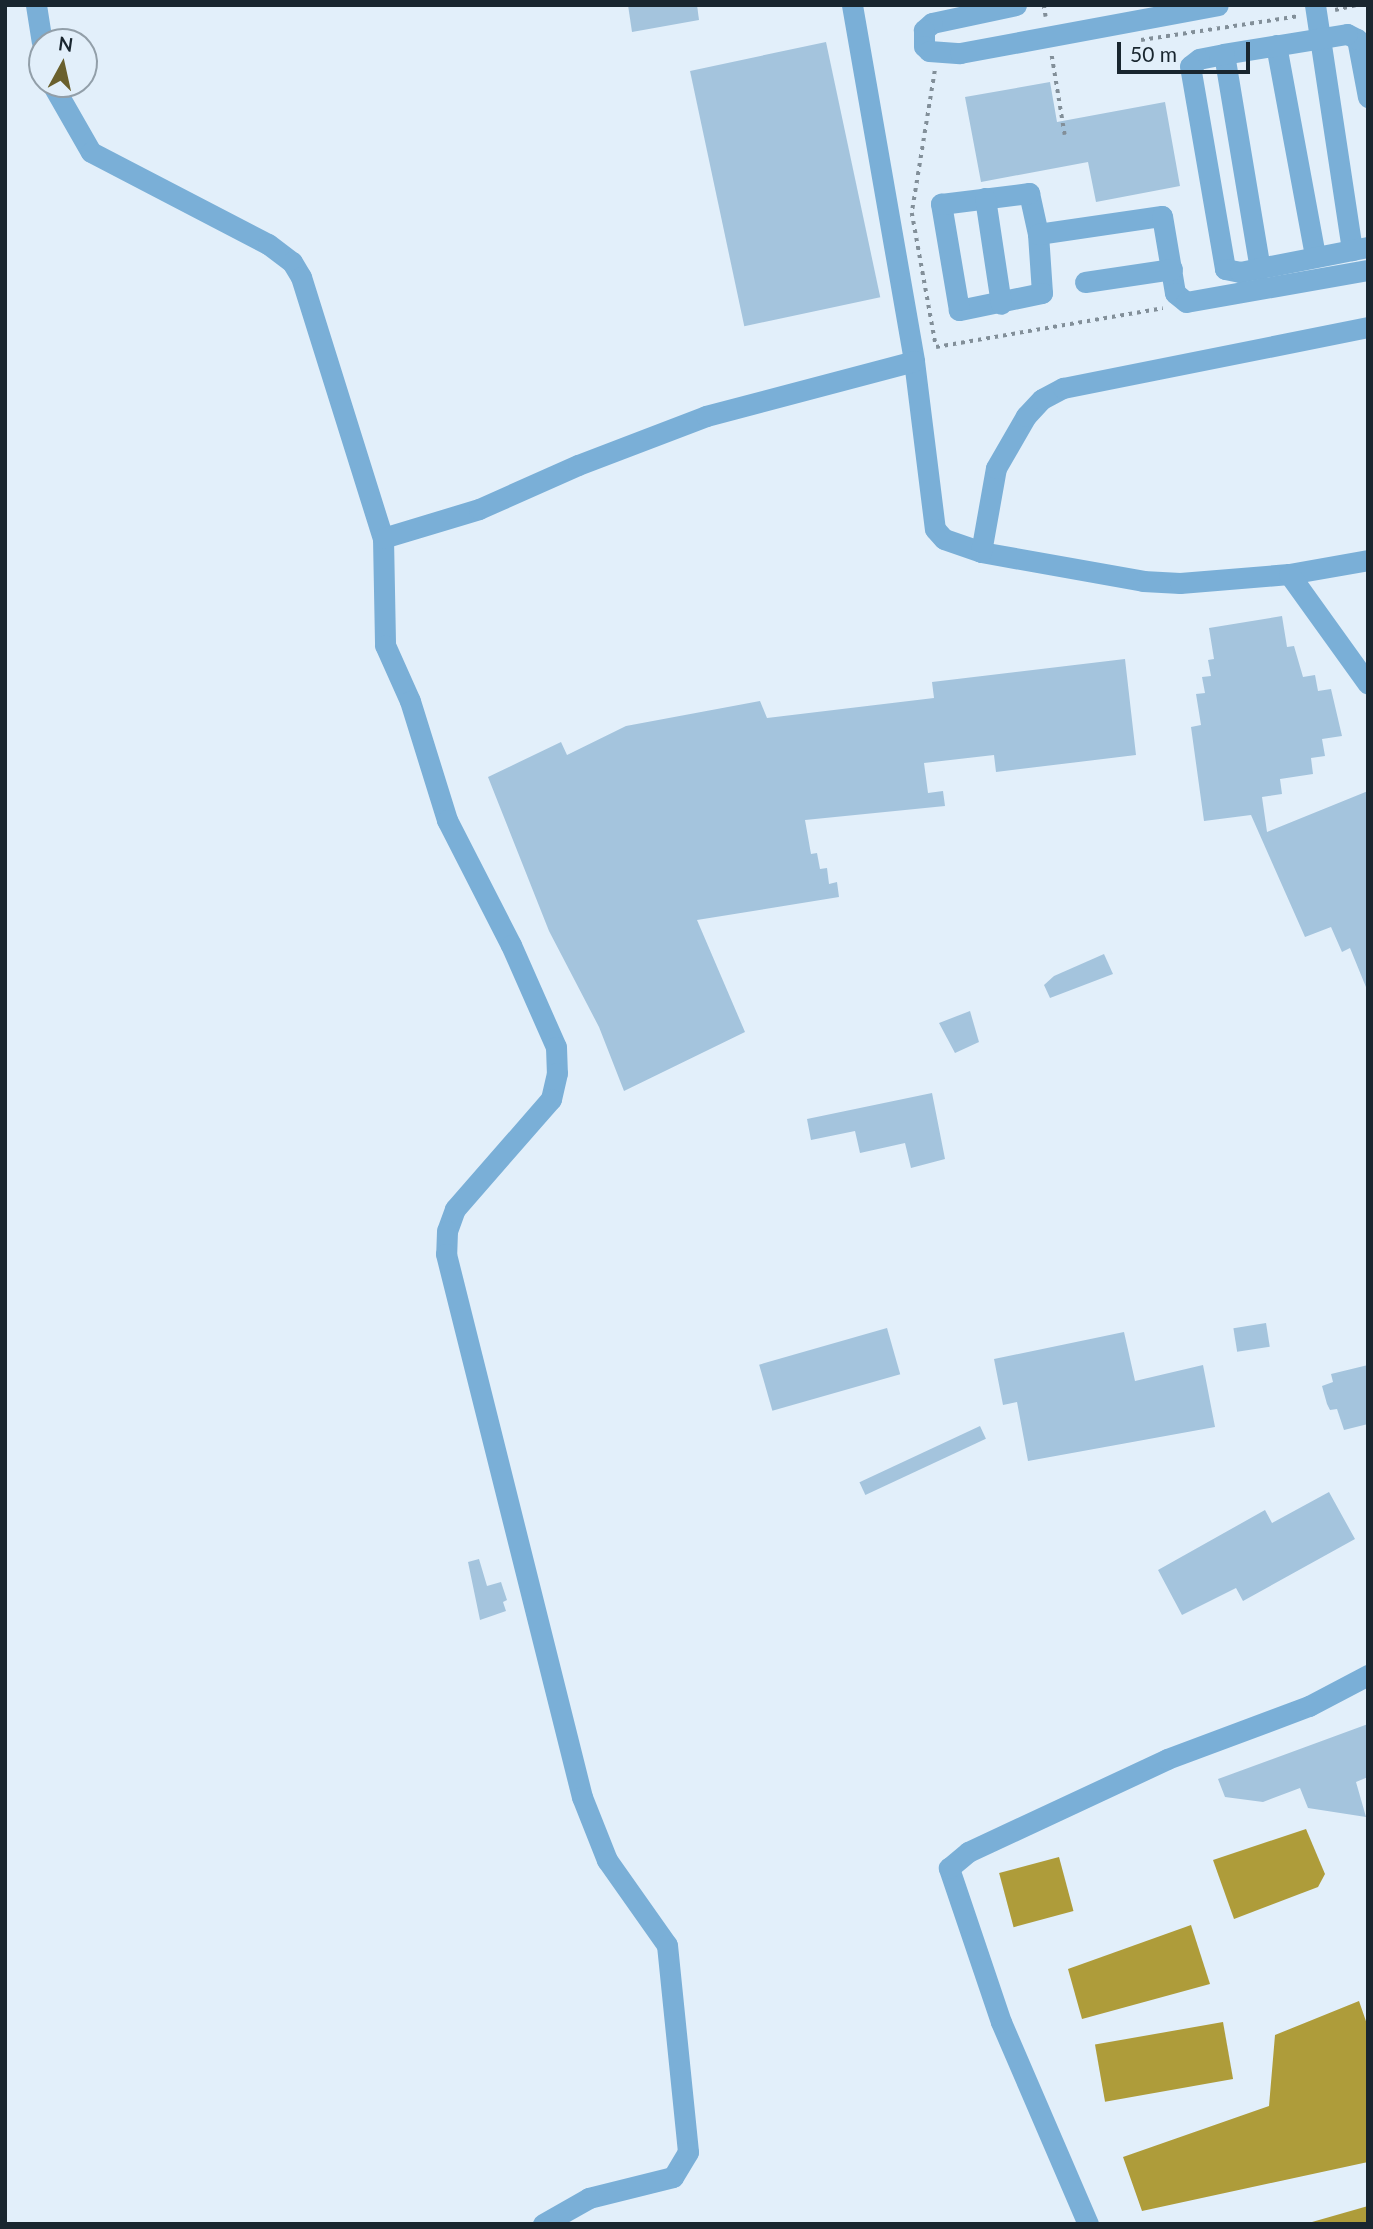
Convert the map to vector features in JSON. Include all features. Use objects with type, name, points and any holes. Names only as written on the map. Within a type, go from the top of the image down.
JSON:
[{"type":"street","points":[[36,5],[40,28]]},
{"type":"street","points":[[852,5],[914,361],[935,529],[944,539],[981,551],[1143,581],[1180,583],[1289,574],[1368,559]]},
{"type":"street","points":[[1016,5],[932,23],[924,30],[924,46],[929,51],[960,53],[1218,5]]},
{"type":"street","points":[[1315,9],[1319,37],[1360,249],[1260,269],[1230,272],[1221,262],[1190,74],[1193,61],[1319,37],[1347,34],[1357,39],[1368,97]]},
{"type":"street","points":[[1276,45],[1315,256]]},
{"type":"street","points":[[1224,54],[1260,269]]},
{"type":"street","points":[[59,98],[91,152],[268,244],[292,262],[315,311],[383,538],[386,645],[410,701],[447,820],[526,976],[556,1047],[557,1073],[551,1099],[455,1209],[447,1231],[446,1254],[582,1797],[607,1860],[667,1945],[688,2152],[673,2177],[589,2198],[542,2224]]},
{"type":"street","points":[[1032,195],[1038,234],[1042,293],[1001,304],[958,308],[940,207],[943,202],[1032,195]]},
{"type":"street","points":[[985,198],[1001,304]]},
{"type":"street","points":[[1038,234],[1162,216],[1175,293],[1186,302],[1368,270]]},
{"type":"street","points":[[1085,282],[1172,269]]},
{"type":"street","points":[[981,551],[996,468],[1026,416],[1042,400],[1063,388],[1368,327]]},
{"type":"street","points":[[383,538],[479,509],[578,464],[706,416],[914,361]]},
{"type":"street","points":[[1289,574],[1368,684]]},
{"type":"street","points":[[1088,2224],[1001,2022],[949,1868],[968,1852],[1167,1759],[1310,1706],[1368,1675]]},
{"type":"path","points":[[1044,5],[1065,135]]},
{"type":"path","points":[[1139,39],[1153,41],[1315,9],[1357,5]]},
{"type":"path","points":[[947,69],[934,71],[912,213],[936,347],[1166,307]]},
{"type":"shaded area","points":[[1306,1829],[1325,1874],[1318,1887],[1234,1919],[1213,1860]]},
{"type":"shaded area","points":[[1059,1857],[1073,1911],[1014,1927],[999,1873]]},
{"type":"shaded area","points":[[1191,1925],[1210,1984],[1082,2019],[1068,1969]]},
{"type":"shaded area","points":[[1359,2001],[1368,2027],[1368,2162],[1142,2211],[1123,2157],[1269,2106],[1275,2035]]},
{"type":"shaded area","points":[[1223,2022],[1233,2079],[1105,2102],[1095,2045]]},
{"type":"shaded area","points":[[1368,2206],[1368,2224],[1305,2224]]},
{"type":"building","points":[[628,5],[697,5],[699,20],[632,32]]},
{"type":"building","points":[[826,42],[880,297],[744,326],[690,71]]},
{"type":"building","points":[[1050,82],[1057,122],[1165,102],[1180,186],[1096,202],[1088,162],[981,182],[965,97]]},
{"type":"building","points":[[1282,616],[1287,647],[1294,646],[1303,677],[1315,675],[1318,691],[1331,689],[1342,736],[1322,739],[1325,756],[1311,758],[1313,774],[1280,779],[1282,794],[1262,797],[1267,832],[1368,791],[1368,992],[1350,948],[1342,952],[1331,927],[1305,937],[1251,815],[1204,821],[1191,727],[1201,725],[1196,694],[1205,693],[1202,677],[1211,676],[1208,660],[1214,659],[1209,628]]},
{"type":"building","points":[[1125,659],[1136,755],[996,772],[994,755],[924,763],[928,793],[943,791],[945,806],[805,820],[811,854],[817,853],[820,869],[827,868],[829,884],[837,882],[839,897],[697,920],[745,1032],[624,1091],[599,1027],[549,931],[488,777],[561,742],[567,755],[626,726],[760,701],[767,718],[934,698],[932,682]]},
{"type":"building","points":[[1104,954],[1113,974],[1050,998],[1044,985],[1054,976]]},
{"type":"building","points":[[970,1011],[979,1042],[955,1053],[939,1023]]},
{"type":"building","points":[[932,1093],[945,1159],[911,1168],[905,1143],[860,1153],[855,1131],[811,1140],[807,1119]]},
{"type":"building","points":[[1266,1323],[1270,1347],[1237,1352],[1233,1328]]},
{"type":"building","points":[[887,1328],[900,1374],[772,1411],[759,1365]]},
{"type":"building","points":[[1124,1332],[1135,1381],[1203,1365],[1215,1427],[1028,1461],[1017,1402],[1003,1405],[994,1359]]},
{"type":"building","points":[[1368,1365],[1368,1424],[1344,1430],[1337,1409],[1330,1410],[1327,1404],[1322,1386],[1333,1382],[1331,1374]]},
{"type":"building","points":[[980,1426],[986,1439],[865,1495],[859,1482]]},
{"type":"building","points":[[1329,1492],[1355,1539],[1243,1601],[1236,1588],[1182,1615],[1158,1570],[1265,1510],[1272,1523]]},
{"type":"building","points":[[479,1559],[487,1586],[501,1582],[507,1600],[503,1602],[506,1611],[480,1620],[468,1562]]},
{"type":"building","points":[[1368,1724],[1368,1777],[1356,1782],[1366,1817],[1308,1808],[1300,1788],[1263,1802],[1225,1797],[1218,1779]]}]
